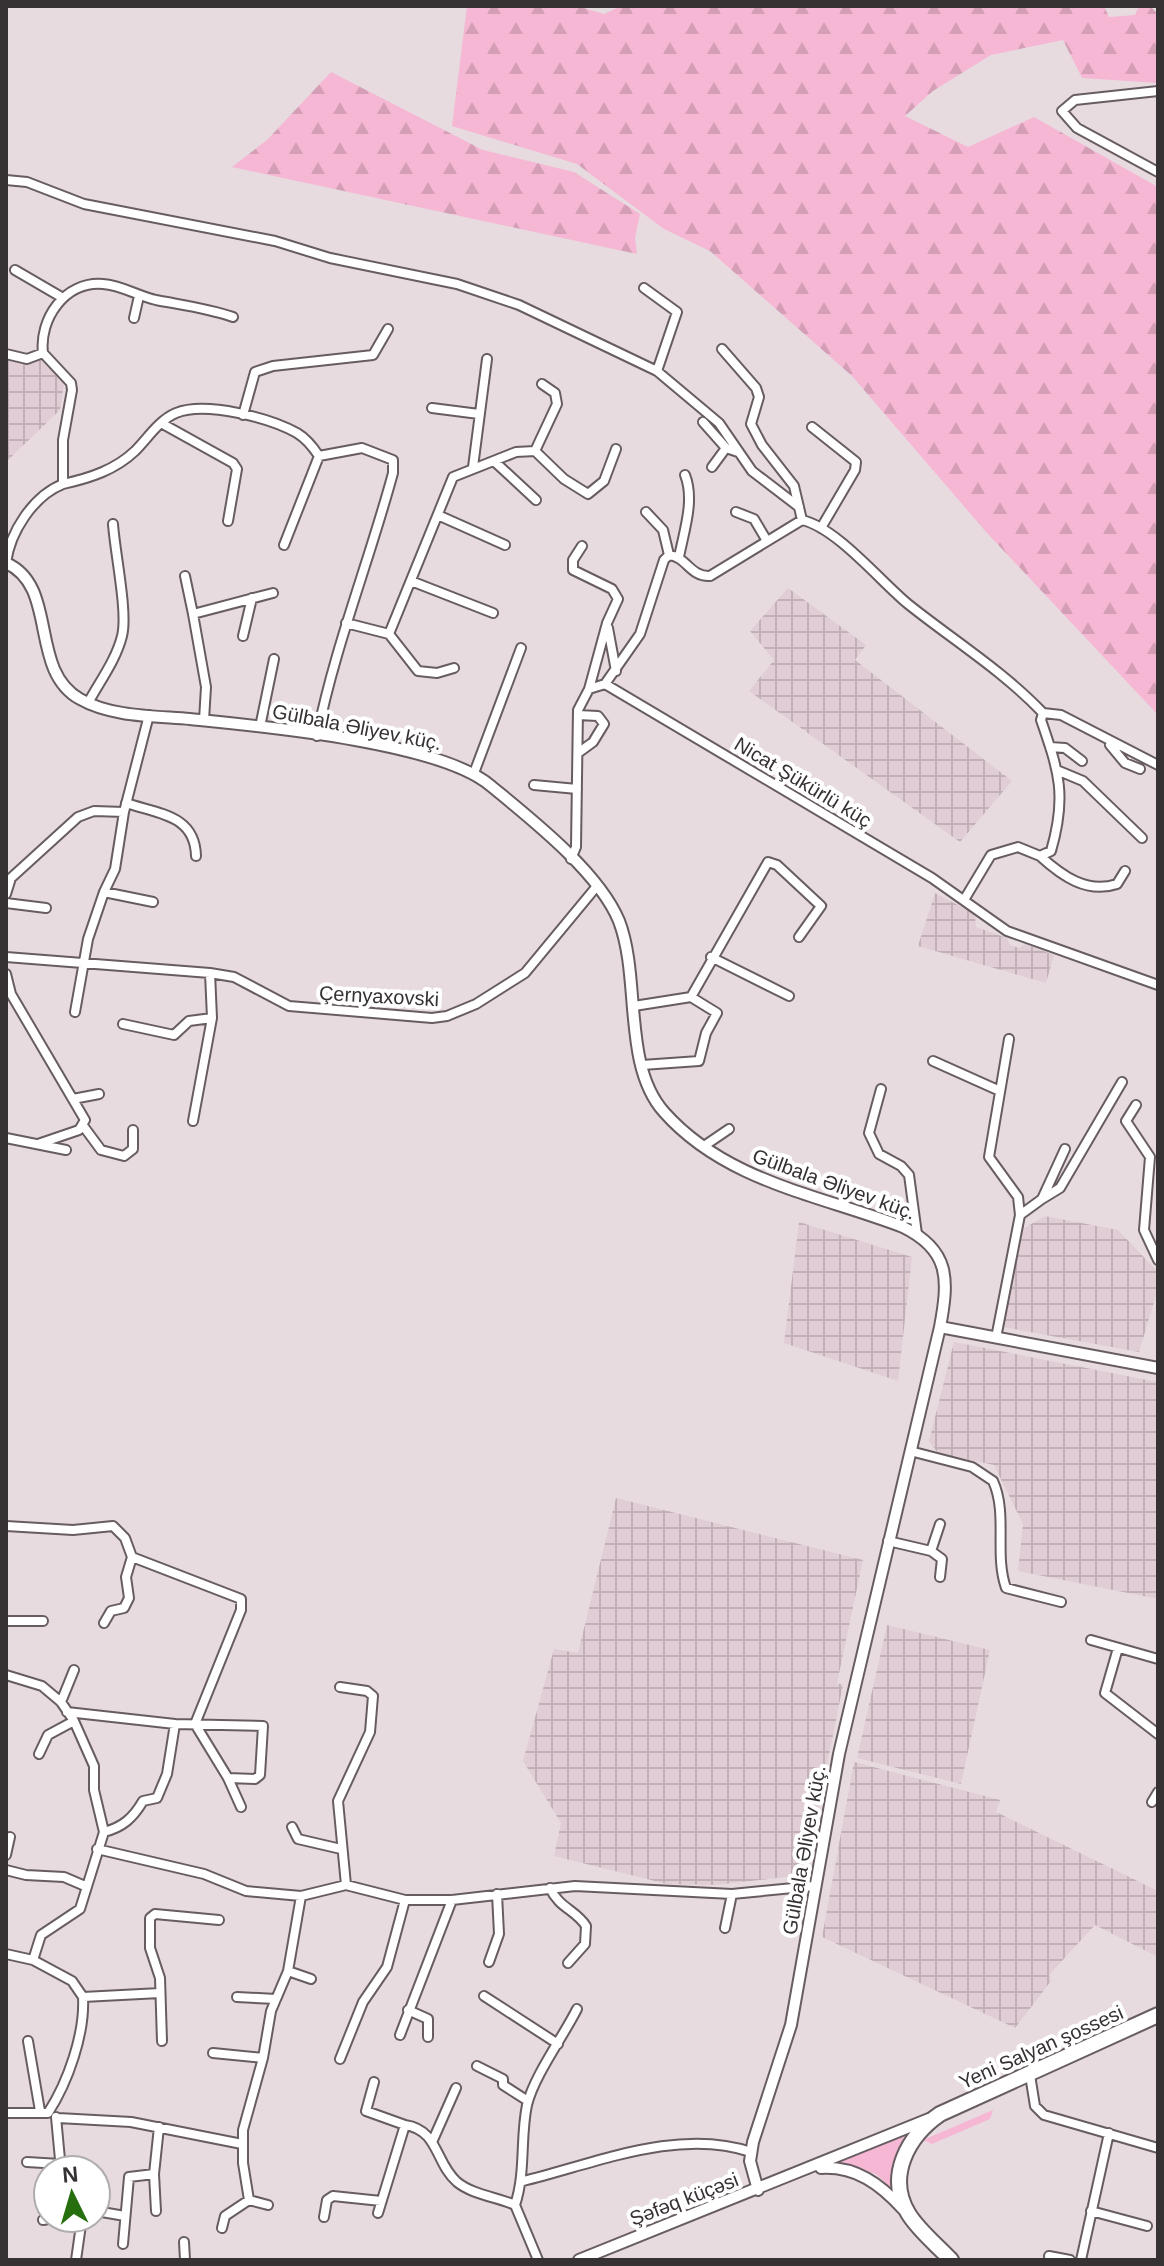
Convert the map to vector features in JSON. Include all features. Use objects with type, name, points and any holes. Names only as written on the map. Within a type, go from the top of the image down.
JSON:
[{"type":"highway","name":"Yeni Salyan şossesi","points":[[940,2114],[1158,2015]]},
{"type":"highway","points":[[940,2114],[920,2130],[901,2162],[901,2197],[909,2216],[951,2260]]},
{"type":"street","points":[[1158,91],[1075,100],[1062,111],[1077,128],[1158,172]]},
{"type":"street","points":[[6,180],[27,182],[84,204],[275,241],[330,258],[457,284],[519,305],[657,371],[731,435],[738,452],[752,471],[799,507]]},
{"type":"street","points":[[15,270],[63,298]]},
{"type":"street","points":[[63,484],[63,440],[71,383],[43,353],[41,334],[46,320],[63,298],[103,284],[139,296],[197,306],[233,317]]},
{"type":"street","points":[[644,288],[677,312],[657,371]]},
{"type":"street","points":[[134,318],[139,296]]},
{"type":"street","points":[[243,415],[255,372],[273,366],[373,355],[388,329]]},
{"type":"street","points":[[722,349],[756,388],[759,397],[751,424],[762,445],[794,486],[802,520]]},
{"type":"street","points":[[6,354],[27,359],[43,353]]},
{"type":"street","points":[[473,467],[487,359]]},
{"type":"street","points":[[535,451],[557,404],[555,393],[542,384]]},
{"type":"street","points":[[432,408],[479,414]]},
{"type":"street","points":[[113,524],[125,620],[122,638],[88,703],[68,690],[55,672],[31,587],[23,574],[6,563],[11,542],[29,511],[51,488],[100,474],[133,453],[174,413],[190,409],[243,415],[297,433],[319,456]]},
{"type":"street","points":[[703,422],[726,448],[738,452]]},
{"type":"street","points":[[161,423],[233,463],[238,474],[228,521]]},
{"type":"street","points":[[812,427],[856,462],[855,470],[821,528]]},
{"type":"street","points":[[317,736],[335,652],[363,581],[395,466],[384,454],[362,448],[319,456]]},
{"type":"street","points":[[712,467],[726,448]]},
{"type":"street","points":[[389,634],[440,516],[453,477],[516,452],[535,451],[564,479],[588,494],[604,481],[616,449]]},
{"type":"street","points":[[284,545],[319,456]]},
{"type":"street","points":[[495,462],[536,500]]},
{"type":"street","points":[[589,689],[605,684],[640,634],[661,566],[674,556],[687,515],[685,475]]},
{"type":"street","points":[[646,512],[663,530],[674,556],[691,571],[710,576],[802,520]]},
{"type":"street","points":[[736,512],[754,519],[767,541]]},
{"type":"street","points":[[440,516],[505,545]]},
{"type":"street","points":[[802,520],[821,528],[906,602],[1010,681],[1043,713],[1061,715],[1158,765]]},
{"type":"street","points":[[571,859],[576,847],[578,715],[583,697],[589,689],[607,623],[618,599],[612,589],[573,570],[573,560],[582,546]]},
{"type":"street","points":[[185,576],[206,687],[204,720]]},
{"type":"street","points":[[411,581],[493,613]]},
{"type":"street","points":[[193,614],[273,593]]},
{"type":"street","points":[[243,636],[252,598]]},
{"type":"street","points":[[346,623],[389,634],[418,671],[437,673],[454,668]]},
{"type":"street","points":[[607,623],[616,671]]},
{"type":"street","points":[[474,773],[521,648]]},
{"type":"street","points":[[260,727],[274,659]]},
{"type":"street","name":"Nicat Şükürlü küç","points":[[605,684],[964,900],[1017,936],[1158,985]]},
{"type":"street","name":"Gülbala Əliyev küç.","points":[[88,703],[149,715],[260,727],[407,751],[474,773],[571,859],[597,886],[614,911],[624,936],[642,1065],[657,1104],[704,1146],[756,1177],[917,1234],[933,1246],[943,1265],[945,1294],[940,1327],[839,1754],[791,2025],[751,2152],[752,2171],[758,2190]]},
{"type":"street","points":[[1040,856],[1051,851],[1062,801],[1059,771],[1041,720],[1043,713]]},
{"type":"street","points":[[75,1012],[84,962],[104,892],[115,869],[125,808],[149,715]]},
{"type":"street","points":[[578,715],[598,716],[604,724],[593,742],[578,753]]},
{"type":"street","points":[[1107,741],[1125,763],[1140,769]]},
{"type":"street","points":[[1050,747],[1065,748],[1082,761]]},
{"type":"street","points":[[1059,771],[1083,781],[1142,838]]},
{"type":"street","points":[[534,785],[577,789]]},
{"type":"street","points":[[6,894],[11,878],[78,817],[94,811],[125,808],[187,826],[195,838],[196,856]]},
{"type":"street","points":[[964,900],[991,855],[1018,847],[1040,856],[1074,881],[1095,889],[1117,884],[1125,871]]},
{"type":"street","points":[[691,997],[711,957],[768,862],[777,865],[821,906],[799,937]]},
{"type":"street","name":"Çernyaxovski","points":[[6,957],[210,973],[234,977],[289,1006],[432,1018],[447,1016],[476,1004],[525,973],[597,886]]},
{"type":"street","points":[[104,892],[153,902]]},
{"type":"street","points":[[6,903],[46,908]]},
{"type":"street","points":[[711,957],[789,996]]},
{"type":"street","points":[[193,1121],[212,1018],[210,973]]},
{"type":"street","points":[[6,974],[11,994],[85,1120],[84,1127],[101,1150],[124,1156],[133,1149],[133,1130]]},
{"type":"street","points":[[634,1006],[691,997],[717,1013],[706,1033],[699,1061],[642,1065]]},
{"type":"street","points":[[123,1024],[174,1035],[189,1021],[212,1018]]},
{"type":"street","points":[[996,1338],[1020,1215],[1018,1197],[989,1157],[1009,1039]]},
{"type":"street","points":[[933,1061],[1000,1091]]},
{"type":"street","points":[[1020,1215],[1060,1188],[1122,1082]]},
{"type":"street","points":[[881,1089],[869,1133],[879,1154],[901,1166],[909,1175],[917,1234]]},
{"type":"street","points":[[73,1099],[99,1094]]},
{"type":"street","points":[[1136,1105],[1126,1121],[1150,1157],[1144,1230],[1158,1260]]},
{"type":"street","points":[[38,1144],[84,1127]]},
{"type":"street","points":[[704,1146],[729,1129]]},
{"type":"street","points":[[6,1138],[66,1150]]},
{"type":"street","points":[[1042,1199],[1065,1149]]},
{"type":"street","points":[[940,1327],[1158,1368]]},
{"type":"street","points":[[910,1451],[972,1467],[993,1481],[998,1503],[1000,1566],[1006,1588],[1061,1602]]},
{"type":"street","points":[[931,1551],[940,1524]]},
{"type":"street","points":[[6,1526],[73,1530],[113,1526],[125,1538],[132,1557],[126,1571],[128,1604],[111,1611],[104,1623]]},
{"type":"street","points":[[888,1541],[931,1551],[943,1562],[940,1577]]},
{"type":"street","points":[[132,1557],[241,1599],[241,1610],[195,1724]]},
{"type":"street","points":[[6,1621],[43,1621]]},
{"type":"street","points":[[1091,1640],[1158,1659]]},
{"type":"street","points":[[1118,1648],[1105,1693],[1158,1734]]},
{"type":"street","points":[[61,1702],[74,1670]]},
{"type":"street","points":[[6,1675],[42,1686],[61,1702],[74,1721],[94,1766],[94,1790],[104,1832],[75,1915],[37,1940],[33,1960]]},
{"type":"street","points":[[340,1687],[367,1691],[373,1696],[370,1732],[338,1801],[346,1885]]},
{"type":"street","points":[[67,1712],[175,1724],[263,1726],[260,1775],[255,1779],[228,1778]]},
{"type":"street","points":[[39,1754],[48,1735],[74,1721]]},
{"type":"street","points":[[104,1832],[123,1825],[143,1801],[157,1798],[167,1774],[175,1724]]},
{"type":"street","points":[[195,1724],[228,1778],[241,1807]]},
{"type":"street","points":[[1152,1802],[1158,1792]]},
{"type":"street","points":[[292,1827],[298,1839],[341,1849]]},
{"type":"street","points":[[6,1855],[10,1837]]},
{"type":"street","points":[[97,1849],[204,1874],[246,1891],[301,1896],[346,1885],[405,1900],[452,1900],[575,1886],[732,1894],[814,1886]]},
{"type":"street","points":[[6,1870],[26,1875],[64,1877],[85,1886]]},
{"type":"street","points":[[550,1888],[557,1903],[579,1916],[586,1926],[585,1944],[568,1963]]},
{"type":"street","points":[[489,1962],[499,1934],[497,1894]]},
{"type":"street","points":[[725,1928],[732,1894]]},
{"type":"street","points":[[249,2200],[242,2144],[276,1999],[288,1971],[301,1896]]},
{"type":"street","points":[[340,2059],[363,2002],[387,1967],[405,1900]]},
{"type":"street","points":[[400,2035],[452,1900]]},
{"type":"street","points":[[162,2041],[160,1993],[150,1948],[150,1918],[155,1914],[219,1920]]},
{"type":"street","points":[[7,1956],[33,1960],[72,1981],[83,1997],[76,2045],[44,2112]]},
{"type":"street","points":[[288,1971],[311,1979]]},
{"type":"street","points":[[83,1997],[160,1993]]},
{"type":"street","points":[[484,1996],[558,2044]]},
{"type":"street","points":[[237,1997],[276,1999]]},
{"type":"street","points":[[538,2260],[515,2205],[523,2181],[522,2138],[528,2101],[577,2009]]},
{"type":"street","points":[[408,2010],[428,2019],[428,2037]]},
{"type":"street","points":[[28,2041],[44,2112]]},
{"type":"street","points":[[213,2053],[263,2058]]},
{"type":"street","points":[[477,2066],[503,2079],[503,2085],[528,2101]]},
{"type":"street","points":[[1030,2075],[1035,2106],[1044,2115],[1158,2148]]},
{"type":"street","points":[[374,2082],[366,2111],[423,2130],[433,2140],[451,2176],[460,2185],[515,2205]]},
{"type":"street","points":[[433,2140],[456,2088]]},
{"type":"street","points":[[6,2113],[44,2112],[58,2118],[159,2127],[242,2144]]},
{"type":"street","name":"Şəfəq küçəsi","points":[[579,2260],[803,2172],[940,2114]]},
{"type":"street","points":[[58,2118],[60,2154]]},
{"type":"street","points":[[378,2213],[405,2125]]},
{"type":"street","points":[[156,2211],[154,2174],[159,2127]]},
{"type":"street","points":[[1081,2260],[1109,2133]]},
{"type":"street","points":[[523,2181],[667,2146],[715,2145],[751,2152]]},
{"type":"street","points":[[27,2162],[32,2163]]},
{"type":"street","points":[[803,2172],[837,2168],[857,2173],[887,2192],[909,2216]]},
{"type":"street","points":[[123,2244],[129,2177],[154,2174]]},
{"type":"street","points":[[324,2217],[327,2200],[333,2196],[381,2201]]},
{"type":"street","points":[[222,2228],[225,2216],[249,2200],[268,2205]]},
{"type":"street","points":[[1091,2211],[1147,2226]]},
{"type":"street","points":[[112,2214],[125,2216]]},
{"type":"street","points":[[76,2260],[80,2234]]},
{"type":"street","points":[[184,2242],[185,2260]]},
{"type":"street","points":[[1049,2256],[1070,2260]]},
{"type":"shaded area","points":[[6,356],[15,361],[40,359],[64,384],[60,410],[6,462]]},
{"type":"shaded area","points":[[788,588],[866,645],[855,660],[1012,781],[960,842],[749,691],[774,660],[750,631]]},
{"type":"shaded area","points":[[935,893],[975,914],[976,927],[1007,938],[1010,945],[1019,948],[1025,944],[1054,955],[1046,983],[918,946]]},
{"type":"shaded area","points":[[1045,1216],[1118,1230],[1158,1272],[1158,1289],[1139,1352],[1003,1327],[1019,1231]]},
{"type":"shaded area","points":[[799,1222],[912,1257],[898,1381],[784,1343]]},
{"type":"shaded area","points":[[954,1342],[1158,1382],[1158,1599],[1018,1571],[1023,1524],[994,1465],[938,1453],[929,1441]]},
{"type":"shaded area","points":[[616,1498],[863,1560],[837,1683],[843,1685],[805,1875],[715,1885],[667,1884],[554,1856],[561,1823],[523,1761],[554,1649],[578,1653]]},
{"type":"shaded area","points":[[887,1625],[990,1650],[961,1784],[857,1758]]},
{"type":"shaded area","points":[[854,1762],[1000,1800],[996,1812],[1158,1891],[1158,1957],[1095,1925],[1049,1975],[1051,1981],[1015,2028],[822,1937]]},
{"type":"green space","points":[[467,6],[577,6],[604,14],[621,6],[1104,6],[1109,17],[1135,15],[1139,6],[1150,6],[1158,14],[1158,83],[1082,78],[1063,40],[991,55],[933,91],[905,116],[968,147],[1034,117],[1158,187],[1158,715],[987,533],[852,376],[710,251],[664,229],[577,164],[452,126]]},
{"type":"green space","points":[[331,72],[483,150],[574,172],[640,214],[635,238],[637,254],[232,167],[267,140]]},
{"type":"green space","points":[[1111,2015],[1122,2017],[1066,2044],[1068,2034]]},
{"type":"green space","points":[[993,2110],[990,2119],[932,2144],[923,2140]]},
{"type":"green space","points":[[904,2136],[893,2162],[892,2189],[876,2174],[840,2162]]}]
